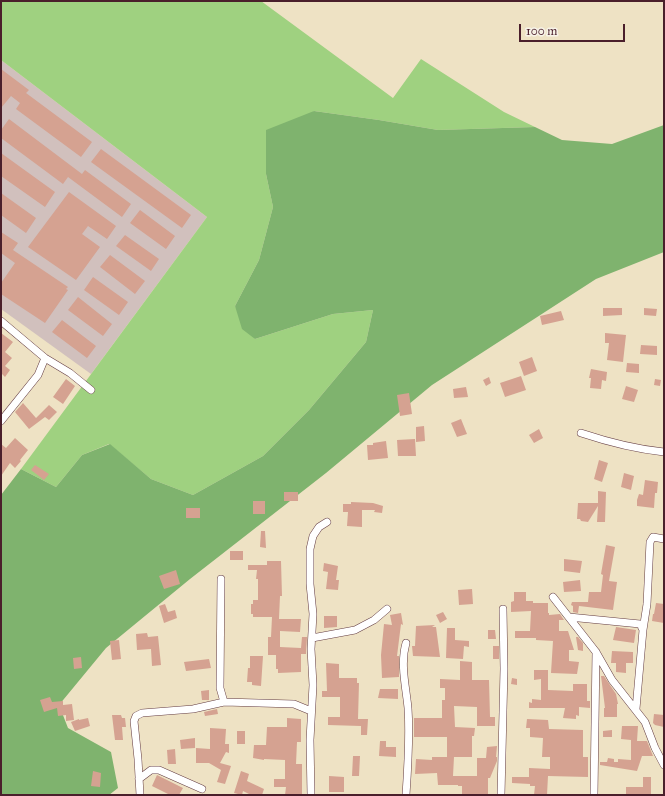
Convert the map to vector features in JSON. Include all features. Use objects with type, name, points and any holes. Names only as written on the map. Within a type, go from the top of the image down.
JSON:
[{"type":"street","points":[[1,321],[45,358],[70,373],[91,390]]},
{"type":"street","points":[[1,421],[38,375],[45,358]]},
{"type":"street","points":[[581,433],[609,443],[643,450],[664,452]]},
{"type":"street","points":[[311,795],[311,670],[313,614],[310,584],[310,549],[313,536],[319,527],[327,522]]},
{"type":"street","points":[[636,709],[643,630],[647,604],[650,542],[653,537],[664,539]]},
{"type":"street","points":[[221,579],[220,688],[224,702]]},
{"type":"street","points":[[553,597],[596,652],[612,680],[645,722],[655,748],[664,765]]},
{"type":"street","points":[[312,638],[355,630],[374,620],[387,609]]},
{"type":"street","points":[[501,795],[504,669],[503,609]]},
{"type":"street","points":[[569,617],[640,624],[643,630]]},
{"type":"street","points":[[406,643],[403,652],[403,661],[408,709],[406,795]]},
{"type":"street","points":[[594,795],[596,652]]},
{"type":"street","points":[[140,795],[134,721],[136,716],[142,713],[152,714],[193,709],[224,702],[294,704],[311,711]]},
{"type":"street","points":[[139,779],[151,770],[159,770],[202,789]]},
{"type":"shaded area","points":[[1,60],[207,217],[91,374],[1,309]]},
{"type":"green space","points":[[1,1],[261,1],[393,98],[421,59],[504,112],[535,127],[438,130],[314,111],[266,174],[273,207],[259,260],[235,306],[255,339],[333,314],[373,310],[366,342],[309,410],[263,456],[193,495],[151,479],[109,444],[82,455],[56,487],[21,469],[207,217],[1,60]]},
{"type":"green space","points":[[314,111],[438,130],[535,127],[562,140],[612,144],[664,125],[664,252],[596,279],[432,385],[326,473],[190,579],[106,648],[59,705],[68,728],[111,752],[118,788],[109,795],[1,795],[1,495],[21,469],[56,487],[82,455],[110,444],[151,479],[193,495],[263,456],[309,410],[366,342],[373,310],[333,314],[255,339],[242,329],[235,306],[259,260],[273,207],[266,174],[266,130]]},
{"type":"building","points":[[1,69],[29,90],[26,93],[92,142],[81,157],[16,109],[20,103],[11,96],[1,108]]},
{"type":"building","points":[[9,119],[82,174],[85,170],[131,204],[122,217],[68,177],[63,184],[1,138],[1,130]]},
{"type":"building","points":[[101,149],[191,215],[182,228],[91,162]]},
{"type":"building","points":[[1,153],[55,192],[45,207],[1,176]]},
{"type":"building","points":[[69,192],[116,226],[107,239],[88,226],[82,234],[100,247],[76,280],[28,247]]},
{"type":"building","points":[[1,193],[36,218],[26,233],[1,215]]},
{"type":"building","points":[[140,210],[175,236],[166,249],[130,223]]},
{"type":"building","points":[[1,232],[18,243],[13,250],[68,287],[66,289],[68,290],[45,323],[1,294],[1,283],[15,263],[1,253]]},
{"type":"building","points":[[125,235],[159,259],[151,271],[116,246]]},
{"type":"building","points":[[110,255],[145,281],[135,294],[100,267]]},
{"type":"building","points":[[93,277],[128,302],[119,315],[84,290]]},
{"type":"building","points":[[78,297],[112,324],[103,336],[68,310]]},
{"type":"building","points":[[603,308],[622,308],[622,315],[603,316]]},
{"type":"building","points":[[644,308],[657,309],[656,316],[644,315]]},
{"type":"building","points":[[561,311],[564,320],[542,325],[540,316]]},
{"type":"building","points":[[62,320],[96,346],[87,358],[52,332]]},
{"type":"building","points":[[1,333],[13,342],[5,352],[12,358],[5,366],[10,370],[5,377],[1,373]]},
{"type":"building","points":[[605,333],[626,335],[623,362],[607,360],[609,343],[605,343]]},
{"type":"building","points":[[641,345],[657,346],[657,355],[640,354]]},
{"type":"building","points":[[532,357],[537,371],[524,376],[519,362]]},
{"type":"building","points":[[627,363],[639,364],[639,373],[626,372]]},
{"type":"building","points":[[591,369],[607,372],[606,381],[602,380],[601,389],[590,388],[591,378],[589,378]]},
{"type":"building","points":[[521,376],[526,390],[505,397],[500,383]]},
{"type":"building","points":[[489,377],[491,383],[486,386],[483,380]]},
{"type":"building","points":[[66,379],[75,386],[63,404],[53,397]]},
{"type":"building","points":[[655,379],[661,380],[660,386],[654,385]]},
{"type":"building","points":[[626,386],[638,390],[634,402],[622,399]]},
{"type":"building","points":[[466,387],[468,397],[454,398],[453,389]]},
{"type":"building","points":[[409,393],[412,414],[400,416],[397,395]]},
{"type":"building","points":[[23,403],[36,418],[49,405],[57,412],[49,420],[45,417],[29,429],[15,412]]},
{"type":"building","points":[[461,419],[467,434],[457,437],[451,423]]},
{"type":"building","points":[[424,426],[425,441],[416,442],[416,427]]},
{"type":"building","points":[[539,429],[543,438],[534,443],[529,435]]},
{"type":"building","points":[[15,438],[28,450],[15,468],[10,463],[1,476],[1,444],[6,448]]},
{"type":"building","points":[[415,439],[416,456],[398,456],[397,440]]},
{"type":"building","points":[[386,441],[388,458],[368,460],[367,445],[373,445],[373,443]]},
{"type":"building","points":[[599,460],[608,463],[602,482],[594,479]]},
{"type":"building","points":[[35,465],[49,474],[44,480],[31,470]]},
{"type":"building","points":[[624,473],[634,476],[631,490],[621,487]]},
{"type":"building","points":[[645,480],[658,482],[657,493],[655,493],[654,508],[637,506],[639,494],[643,495]]},
{"type":"building","points":[[598,491],[606,492],[605,522],[597,522],[598,506],[588,522],[577,519],[578,503],[598,503]]},
{"type":"building","points":[[284,492],[298,492],[298,501],[284,501]]},
{"type":"building","points":[[253,501],[265,501],[265,514],[253,514]]},
{"type":"building","points":[[351,502],[373,503],[383,506],[382,513],[374,512],[375,510],[362,510],[362,527],[347,526],[348,512],[343,512],[343,504],[351,504]]},
{"type":"building","points":[[186,508],[200,508],[200,518],[186,518]]},
{"type":"building","points":[[261,531],[265,531],[266,548],[260,547]]},
{"type":"building","points":[[606,545],[615,547],[609,581],[617,582],[613,610],[579,606],[578,613],[573,612],[573,606],[571,605],[572,602],[588,602],[589,592],[601,592],[603,575],[601,574]]},
{"type":"building","points":[[230,551],[243,551],[243,560],[230,560]]},
{"type":"building","points":[[564,559],[582,561],[580,573],[564,571]]},
{"type":"building","points":[[267,561],[281,561],[282,596],[280,596],[279,619],[301,619],[300,632],[280,631],[280,647],[301,648],[302,637],[307,637],[306,654],[301,654],[301,672],[278,673],[278,669],[276,669],[276,655],[268,655],[268,637],[271,637],[272,617],[253,617],[253,614],[251,614],[251,604],[253,604],[253,600],[258,600],[258,579],[256,579],[257,570],[248,570],[248,565],[267,565]]},
{"type":"building","points":[[324,563],[338,566],[336,580],[339,580],[338,590],[326,589],[328,572],[323,571]]},
{"type":"building","points":[[176,570],[180,584],[164,589],[159,576]]},
{"type":"building","points":[[580,580],[581,591],[564,592],[563,582]]},
{"type":"building","points":[[472,589],[473,604],[459,605],[458,590]]},
{"type":"building","points":[[514,592],[526,592],[526,601],[533,601],[533,603],[548,603],[549,615],[560,614],[564,620],[559,620],[559,631],[568,631],[574,650],[569,650],[569,661],[579,662],[577,674],[551,673],[553,641],[536,640],[536,638],[515,638],[515,631],[530,631],[531,611],[511,612],[511,602],[514,601]]},
{"type":"building","points":[[656,603],[664,604],[664,623],[652,621]]},
{"type":"building","points":[[165,604],[168,612],[175,610],[177,618],[164,623],[159,606]]},
{"type":"building","points":[[443,612],[447,619],[440,623],[436,615]]},
{"type":"building","points":[[401,613],[403,625],[401,624],[397,656],[399,656],[399,677],[382,678],[381,655],[384,624],[392,625],[390,615]]},
{"type":"building","points":[[324,616],[337,616],[337,627],[324,628]]},
{"type":"building","points":[[435,625],[432,627],[436,627],[440,657],[413,656],[412,646],[415,646],[416,626]]},
{"type":"building","points":[[616,627],[636,630],[634,643],[613,640]]},
{"type":"building","points":[[447,628],[455,628],[455,640],[469,641],[469,647],[464,646],[463,659],[446,658]]},
{"type":"building","points":[[488,630],[495,630],[496,639],[488,639]]},
{"type":"building","points":[[147,633],[148,637],[158,636],[161,665],[152,666],[151,649],[137,650],[136,634]]},
{"type":"building","points":[[576,637],[578,637],[583,643],[583,651],[578,650]]},
{"type":"building","points":[[119,640],[121,659],[112,660],[110,641]]},
{"type":"building","points":[[493,646],[499,646],[499,659],[493,659]]},
{"type":"building","points":[[612,651],[633,652],[633,663],[626,663],[626,673],[616,672],[616,663],[611,663]]},
{"type":"building","points":[[250,656],[263,656],[261,686],[252,685],[252,682],[247,682],[248,668],[250,668]]},
{"type":"building","points":[[81,657],[82,668],[74,669],[73,658]]},
{"type":"building","points":[[209,659],[211,668],[186,671],[184,662]]},
{"type":"building","points":[[460,661],[472,662],[472,680],[489,680],[490,717],[495,717],[495,726],[477,726],[477,707],[454,706],[455,727],[475,728],[474,736],[472,736],[472,757],[454,757],[453,776],[477,776],[477,758],[486,758],[487,747],[497,746],[497,761],[490,778],[488,778],[488,795],[462,795],[462,786],[438,785],[437,773],[415,774],[416,759],[432,760],[432,757],[447,757],[447,737],[414,737],[414,718],[442,718],[442,700],[445,700],[445,688],[440,688],[440,679],[460,680]]},
{"type":"building","points":[[326,663],[339,664],[339,678],[357,678],[357,683],[359,683],[358,719],[368,719],[367,735],[361,735],[361,726],[328,725],[328,717],[340,717],[340,697],[322,697],[322,691],[327,691]]},
{"type":"building","points":[[534,670],[548,670],[548,690],[573,691],[573,684],[587,684],[587,701],[590,701],[590,708],[579,707],[579,716],[576,715],[576,719],[563,718],[565,708],[529,708],[529,702],[532,703],[532,699],[541,700],[541,679],[534,680]]},
{"type":"building","points":[[601,676],[604,676],[616,694],[618,704],[617,717],[604,717],[605,708]]},
{"type":"building","points":[[512,678],[517,679],[517,685],[511,684]]},
{"type":"building","points":[[380,689],[398,689],[398,699],[378,698]]},
{"type":"building","points":[[209,690],[209,700],[202,700],[201,691]]},
{"type":"building","points":[[50,697],[52,702],[63,701],[63,705],[72,704],[74,720],[66,721],[66,715],[58,716],[57,708],[44,712],[40,700]]},
{"type":"building","points":[[217,709],[218,714],[205,716],[204,712]]},
{"type":"building","points":[[654,714],[664,715],[664,727],[653,723]]},
{"type":"building","points":[[112,715],[121,715],[122,718],[125,718],[126,727],[122,727],[123,740],[115,740]]},
{"type":"building","points":[[88,718],[90,726],[75,731],[71,722]]},
{"type":"building","points":[[287,718],[301,719],[301,742],[297,742],[296,764],[302,764],[302,795],[285,795],[286,787],[274,787],[274,779],[285,779],[285,760],[264,760],[253,758],[254,745],[266,745],[267,727],[287,727]]},
{"type":"building","points":[[527,719],[548,720],[549,729],[583,730],[583,757],[588,757],[588,777],[548,776],[547,795],[534,795],[535,786],[530,786],[530,784],[512,783],[512,777],[529,777],[529,768],[550,769],[550,757],[542,757],[543,738],[530,737],[530,728],[526,728]]},
{"type":"building","points":[[622,726],[638,726],[637,741],[647,741],[653,756],[642,756],[637,771],[600,765],[600,762],[607,762],[608,758],[614,759],[614,762],[618,762],[618,759],[631,760],[631,740],[621,739]]},
{"type":"building","points":[[210,728],[226,729],[225,744],[229,744],[229,753],[226,752],[220,763],[231,766],[225,784],[217,782],[221,770],[209,763],[196,763],[196,748],[210,749]]},
{"type":"building","points":[[612,730],[612,737],[603,737],[603,731]]},
{"type":"building","points":[[237,731],[245,731],[245,744],[237,744]]},
{"type":"building","points":[[195,738],[195,748],[181,749],[180,740]]},
{"type":"building","points":[[380,741],[386,741],[386,747],[396,747],[396,757],[379,756]]},
{"type":"building","points":[[175,749],[176,764],[168,764],[167,750]]},
{"type":"building","points":[[353,756],[360,756],[359,776],[352,776]]},
{"type":"building","points":[[93,771],[101,773],[100,787],[91,786]]},
{"type":"building","points":[[241,771],[249,774],[247,781],[264,789],[262,795],[251,795],[243,791],[242,795],[234,793]]},
{"type":"building","points":[[157,775],[183,788],[179,795],[170,795],[152,786]]},
{"type":"building","points":[[329,776],[344,777],[344,792],[329,792]]},
{"type":"building","points":[[643,777],[651,777],[651,795],[626,795],[626,787],[643,787]]}]
